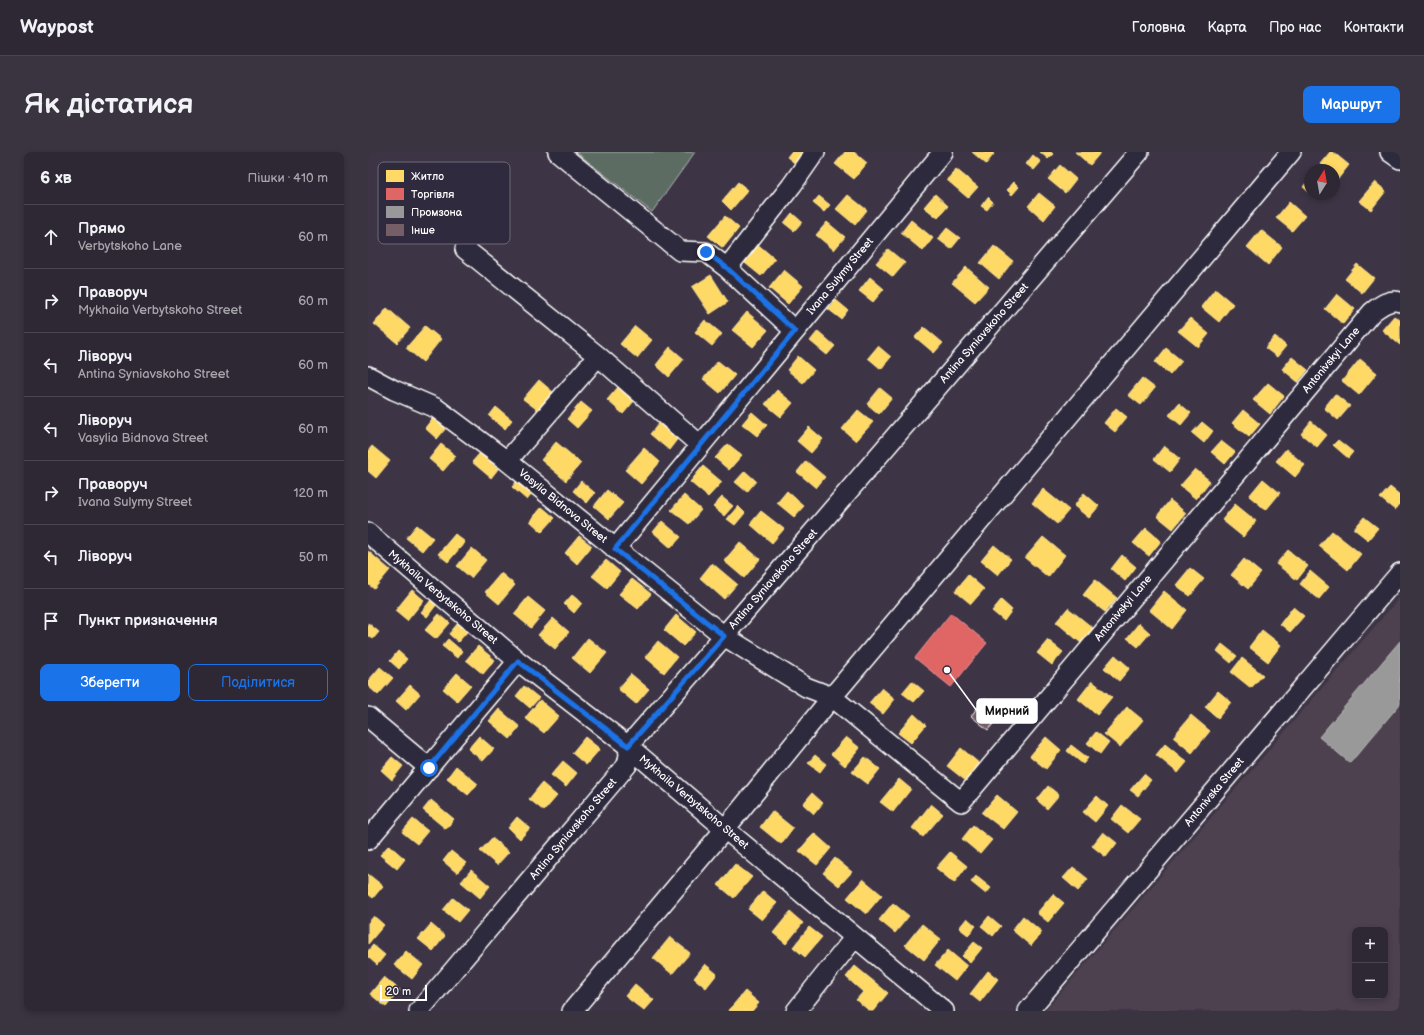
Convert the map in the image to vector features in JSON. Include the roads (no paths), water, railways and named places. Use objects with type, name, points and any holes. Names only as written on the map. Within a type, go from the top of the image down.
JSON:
[{"type":"street","points":[[558,152],[680,251],[706,252],[727,268],[795,331]]},
{"type":"street","points":[[727,268],[816,152]]},
{"type":"street","name":"Ivana Sulymy Street","points":[[615,549],[943,152]]},
{"type":"street","name":"Antina Syniavskoho Street","points":[[420,1011],[627,765],[629,755],[628,746],[1139,152]]},
{"type":"street","points":[[572,1011],[725,829],[832,697],[1291,152]]},
{"type":"street","points":[[1390,152],[1400,159]]},
{"type":"street","points":[[466,249],[598,356],[700,445]]},
{"type":"street","name":"Antonivskyi Lane","points":[[832,697],[961,802],[1372,312],[1386,303],[1395,300],[1400,302]]},
{"type":"street","points":[[507,461],[598,356]]},
{"type":"street","name":"Vasylia Bidnova Street","points":[[368,376],[394,390],[436,408],[507,461],[724,636],[806,687],[832,697]]},
{"type":"street","name":"Mykhaila Verbytskoho Street","points":[[368,533],[518,661],[628,746],[725,829],[944,1011]]},
{"type":"street","name":"Antonivska Street","points":[[1028,1011],[1400,573]]},
{"type":"street","points":[[368,840],[518,661]]},
{"type":"street","points":[[368,717],[429,768]]},
{"type":"street","points":[[796,1011],[855,937]]},
{"type":"place","name":"Мирний","points":[[947,670]]}]
